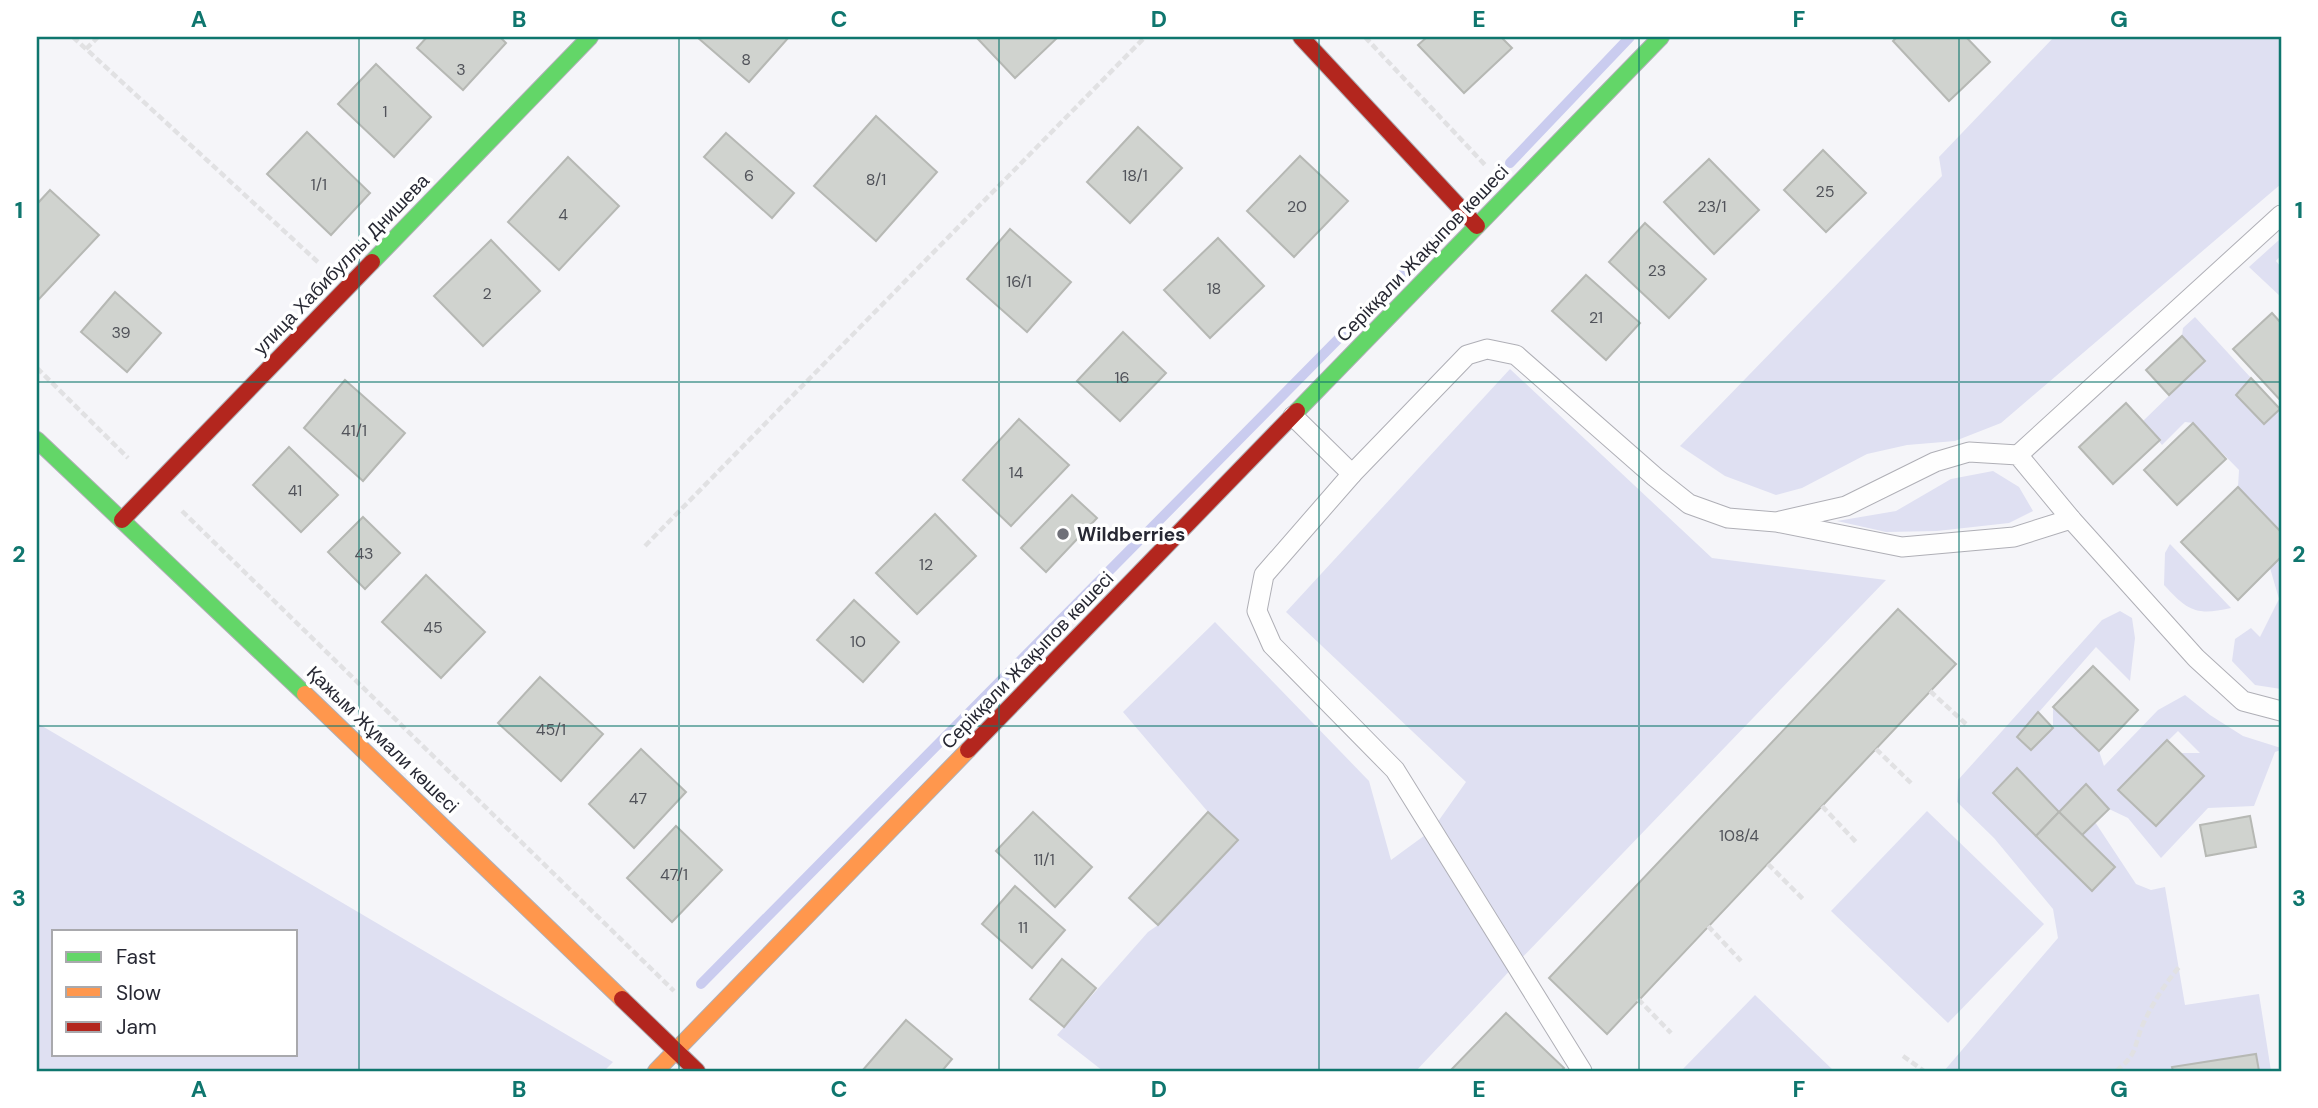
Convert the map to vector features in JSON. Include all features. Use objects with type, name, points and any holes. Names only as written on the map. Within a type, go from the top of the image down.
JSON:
[{"type":"street","name":"улица Хабибуллы Днишева","points":[[122,520],[590,37]]},
{"type":"street","points":[[1301,37],[1477,226]]},
{"type":"street","name":"Серікқали Жақыпов көшесі","points":[[656,1071],[1661,37]]},
{"type":"street","name":"Қажым Жұмали көшесі","points":[[37,440],[697,1071]]},
{"type":"lane","points":[[1776,522],[1846,506],[1936,461],[1969,452],[2018,454],[2281,215]]},
{"type":"lane","points":[[1582,1071],[1395,770],[1272,645],[1257,611],[1264,575],[1352,474],[1466,355],[1487,349],[1516,355],[1654,477],[1689,504],[1728,518],[1776,522],[1902,547],[2014,537],[2071,519]]},
{"type":"lane","points":[[1293,416],[1352,474]]},
{"type":"lane","points":[[2018,454],[2071,519],[2196,658],[2243,701],[2281,711]]},
{"type":"path","points":[[73,37],[346,288]]},
{"type":"path","points":[[86,49],[98,37]]},
{"type":"path","points":[[645,546],[1145,37]]},
{"type":"path","points":[[1365,37],[1511,192]]},
{"type":"path","points":[[37,368],[705,1022]]},
{"type":"path","points":[[1930,691],[1966,724]]},
{"type":"path","points":[[1876,750],[1911,783]]},
{"type":"path","points":[[1822,806],[1856,842]]},
{"type":"path","points":[[1768,864],[1802,898]]},
{"type":"path","points":[[1708,926],[1741,961]]},
{"type":"path","points":[[2116,1071],[2131,1059],[2142,1027],[2162,986],[2179,967]]},
{"type":"path","points":[[1639,999],[1671,1033]]},
{"type":"path","points":[[1903,1056],[1924,1071]]},
{"type":"shaded area","points":[[2054,37],[2281,37],[2281,184],[2001,423],[1955,441],[1907,445],[1867,454],[1802,488],[1776,495],[1725,476],[1680,446],[1942,176],[1939,157]]},
{"type":"shaded area","points":[[2279,240],[2281,255],[2276,261],[2281,267],[2281,297],[2249,267]]},
{"type":"shaded area","points":[[2195,317],[2251,378],[2237,395],[2263,424],[2281,410],[2281,532],[2238,487],[2239,470],[2193,423],[2185,422],[2162,445],[2143,421],[2205,361],[2182,336],[2183,328]]},
{"type":"shaded area","points":[[1510,369],[1712,558],[1886,580],[1416,1071],[1103,1071],[1057,1035],[1148,932],[1158,925],[1237,840],[1208,812],[1123,712],[1215,622],[1369,781],[1391,860],[1432,830],[1466,782],[1286,612]]},
{"type":"shaded area","points":[[1993,471],[2019,487],[2033,511],[2009,523],[1937,531],[1886,532],[1837,521],[1896,511],[1951,479]]},
{"type":"shaded area","points":[[2170,544],[2231,608],[2201,611],[2187,606],[2172,594],[2164,585],[2165,553]]},
{"type":"shaded area","points":[[2281,557],[2281,689],[2255,685],[2232,661],[2235,639],[2251,628],[2260,637],[2279,599],[2270,568]]},
{"type":"shaded area","points":[[2120,611],[2132,618],[2135,638],[2130,681],[2096,647],[2017,737],[2032,750],[2053,728],[2053,707],[2099,751],[2104,766],[2158,710],[2185,695],[2243,736],[2281,748],[2275,752],[2254,806],[2208,808],[2161,858],[2128,818],[2109,809],[2086,785],[2059,812],[2017,768],[1993,793],[2092,891],[2115,867],[2082,835],[2095,822],[2136,884],[2151,890],[2165,887],[2185,1005],[2259,994],[2271,1071],[2259,1071],[2256,1054],[2173,1067],[2173,1071],[1944,1071],[2058,938],[2053,909],[1994,838],[1957,802],[1958,780],[2102,620]],"holes":[[[2178,731],[2200,753],[2180,753],[2204,776],[2155,826],[2119,789]]]},
{"type":"shaded area","points":[[37,723],[613,1062],[604,1071],[37,1071]]},
{"type":"shaded area","points":[[1927,811],[2044,924],[1948,1023],[1831,911]]},
{"type":"shaded area","points":[[1755,995],[1834,1071],[1681,1071]]},
{"type":"building","points":[[427,37],[500,37],[506,43],[463,90],[417,48]]},
{"type":"building","points":[[697,37],[789,37],[749,82]]},
{"type":"building","points":[[976,37],[1058,37],[1015,78]]},
{"type":"building","points":[[1427,37],[1501,37],[1512,48],[1464,93],[1418,45]]},
{"type":"building","points":[[1897,37],[1966,37],[1990,62],[1949,101],[1893,41]]},
{"type":"building","points":[[376,64],[431,117],[394,157],[338,104]]},
{"type":"building","points":[[876,116],[937,172],[876,241],[814,186]]},
{"type":"building","points":[[1138,127],[1182,168],[1130,223],[1087,182]]},
{"type":"building","points":[[307,132],[370,193],[331,235],[267,174]]},
{"type":"building","points":[[726,133],[794,193],[772,218],[704,157]]},
{"type":"building","points":[[1823,150],[1866,193],[1826,232],[1784,190]]},
{"type":"building","points":[[1300,156],[1348,201],[1294,257],[1247,211]]},
{"type":"building","points":[[568,157],[619,206],[559,270],[508,222]]},
{"type":"building","points":[[1709,159],[1759,210],[1714,254],[1664,202]]},
{"type":"building","points":[[50,190],[99,235],[39,299],[37,204]]},
{"type":"building","points":[[1645,223],[1706,279],[1669,318],[1609,262]]},
{"type":"building","points":[[1010,229],[1071,282],[1027,332],[967,279]]},
{"type":"building","points":[[1218,238],[1264,286],[1210,338],[1164,290]]},
{"type":"building","points":[[491,240],[540,291],[483,346],[434,296]]},
{"type":"building","points":[[1586,275],[1640,323],[1606,360],[1552,311]]},
{"type":"building","points":[[115,292],[161,333],[127,372],[81,332]]},
{"type":"building","points":[[2272,313],[2281,323],[2281,401],[2233,349]]},
{"type":"building","points":[[1123,332],[1166,373],[1120,421],[1077,381]]},
{"type":"building","points":[[2182,336],[2205,361],[2169,395],[2146,370]]},
{"type":"building","points":[[2251,378],[2280,409],[2264,424],[2236,395]]},
{"type":"building","points":[[345,380],[405,433],[363,481],[304,428]]},
{"type":"building","points":[[2126,403],[2160,440],[2113,484],[2079,447]]},
{"type":"building","points":[[1019,419],[1069,465],[1011,526],[963,480]]},
{"type":"building","points":[[2193,423],[2226,459],[2177,505],[2144,470]]},
{"type":"building","points":[[289,447],[338,495],[301,532],[253,485]]},
{"type":"building","points":[[2238,487],[2281,532],[2281,557],[2238,600],[2181,542]]},
{"type":"building","points":[[1072,495],[1097,518],[1046,572],[1021,548]]},
{"type":"building","points":[[935,514],[976,556],[917,614],[876,573]]},
{"type":"building","points":[[363,517],[400,553],[365,589],[328,552]]},
{"type":"building","points":[[426,575],[485,632],[441,678],[382,622]]},
{"type":"building","points":[[854,600],[899,642],[863,682],[817,640]]},
{"type":"building","points":[[1898,609],[1956,664],[1607,1034],[1549,978]]},
{"type":"building","points":[[2093,666],[2138,710],[2099,751],[2053,707]]},
{"type":"building","points":[[540,677],[603,734],[561,781],[498,723]]},
{"type":"building","points":[[2038,712],[2053,728],[2031,750],[2017,737]]},
{"type":"building","points":[[2167,740],[2204,776],[2156,826],[2118,790]]},
{"type":"building","points":[[641,749],[686,792],[634,848],[589,804]]},
{"type":"building","points":[[2017,768],[2059,812],[2036,836],[1993,793]]},
{"type":"building","points":[[2086,784],[2109,809],[2082,835],[2059,812]]},
{"type":"building","points":[[1033,812],[1092,867],[1055,907],[996,851]]},
{"type":"building","points":[[1208,812],[1238,840],[1158,925],[1129,898]]},
{"type":"building","points":[[2059,812],[2115,867],[2092,891],[2036,836]]},
{"type":"building","points":[[2250,816],[2256,847],[2206,856],[2200,825]]},
{"type":"building","points":[[676,826],[722,870],[672,922],[627,878]]},
{"type":"building","points":[[1015,886],[1065,930],[1032,968],[982,924]]},
{"type":"building","points":[[1062,959],[1096,988],[1064,1027],[1030,999]]},
{"type":"building","points":[[1506,1013],[1564,1068],[1561,1071],[1450,1071]]},
{"type":"building","points":[[906,1020],[952,1059],[942,1071],[862,1071]]},
{"type":"building","points":[[2256,1054],[2259,1071],[2173,1071],[2172,1067]]},
{"type":"waterway","points":[[1510,163],[1630,37]]},
{"type":"waterway","points":[[701,984],[1438,238]]},
{"type":"traffic: fast","points":[[372,262],[590,37]]},
{"type":"traffic: fast","points":[[1297,411],[1661,37]]},
{"type":"traffic: fast","points":[[37,440],[305,694]]},
{"type":"traffic: slow","points":[[305,694],[622,999]]},
{"type":"traffic: slow","points":[[656,1071],[968,750]]},
{"type":"traffic: jam","points":[[1301,37],[1477,226]]},
{"type":"traffic: jam","points":[[122,520],[372,262]]},
{"type":"traffic: jam","points":[[968,750],[1297,411]]},
{"type":"traffic: jam","points":[[622,999],[697,1071]]},
{"type":"place","name":"Wildberries","points":[[1063,534]]}]
